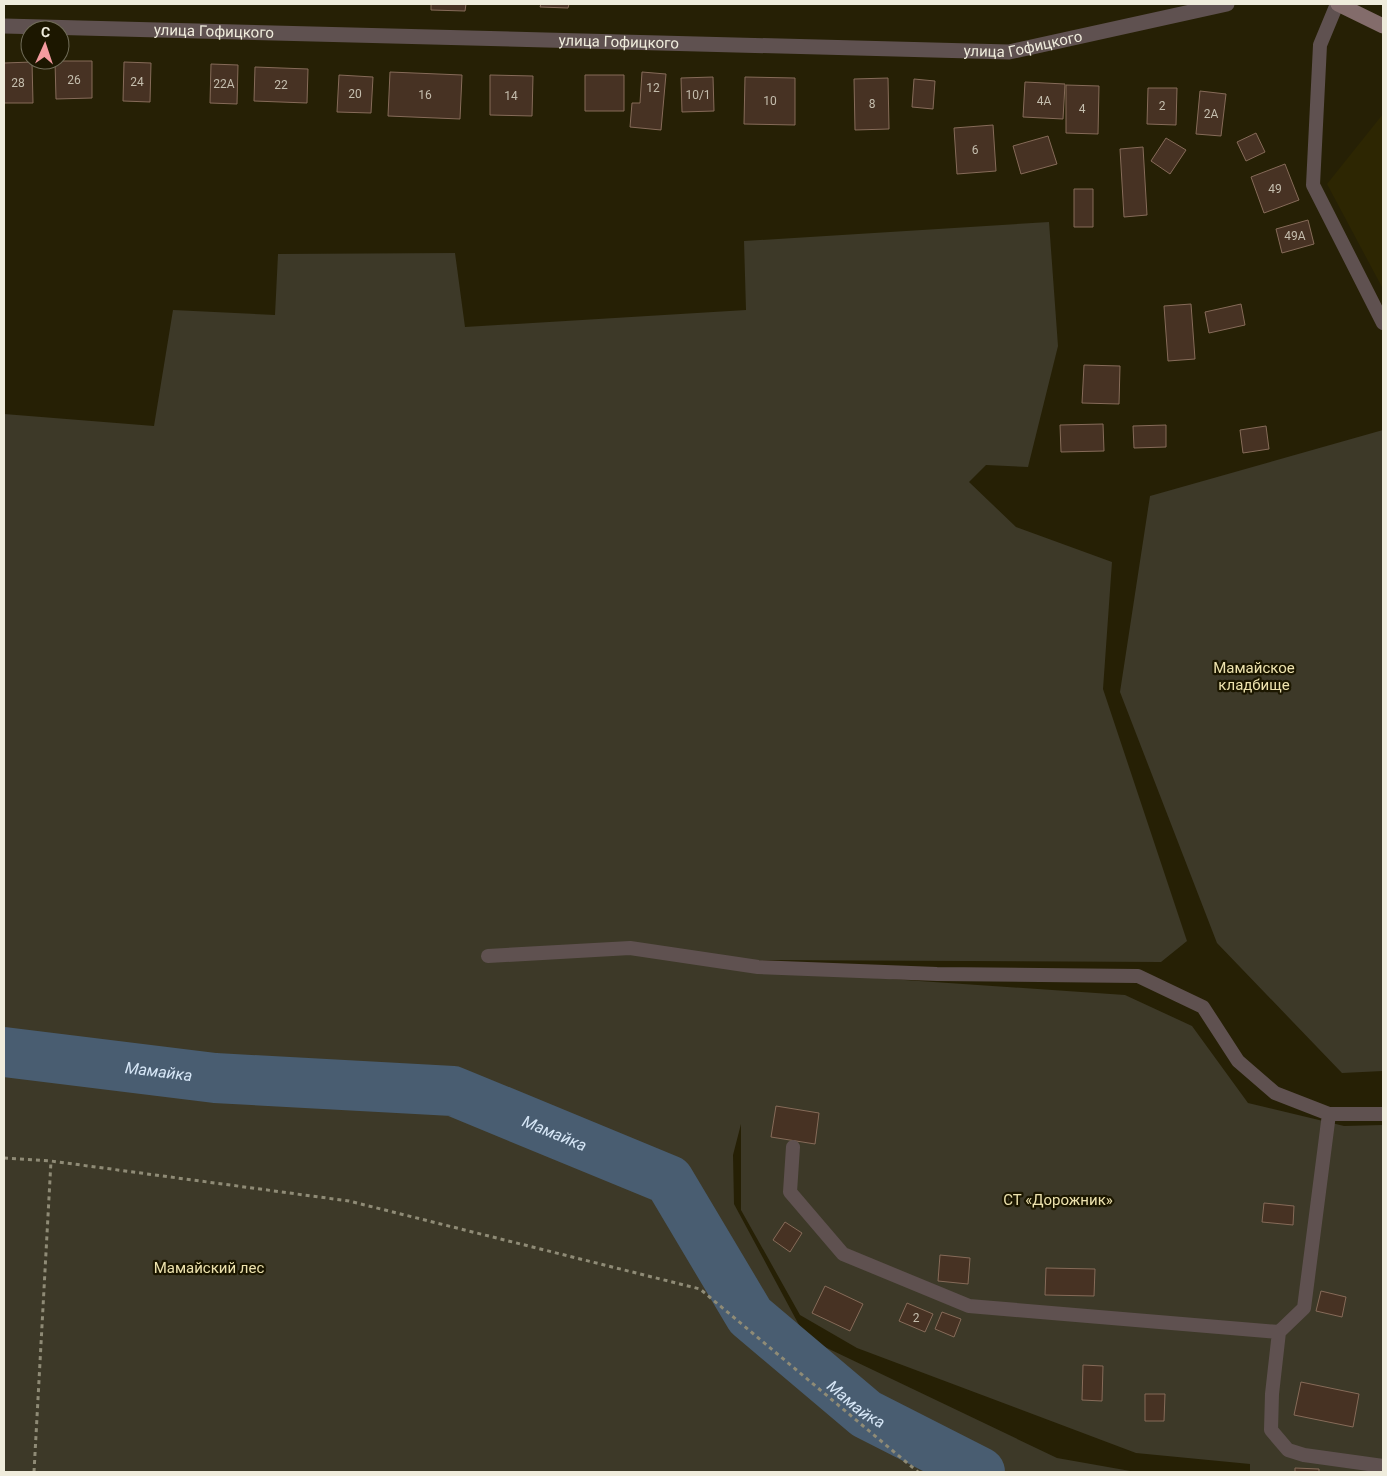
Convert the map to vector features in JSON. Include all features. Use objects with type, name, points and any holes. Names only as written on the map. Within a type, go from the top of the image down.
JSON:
[{"type":"street","name":"улица Гофицкого","points":[[4,26],[1009,52],[1227,4]]},
{"type":"street","points":[[1337,4],[1383,26]]},
{"type":"lane","points":[[1337,4],[1320,45],[1313,185],[1383,323]]},
{"type":"lane","points":[[488,956],[630,948],[758,967],[937,974],[1138,976],[1203,1006],[1238,1061],[1275,1093],[1329,1114],[1383,1114]]},
{"type":"lane","points":[[1329,1114],[1304,1308],[1279,1332],[1272,1394],[1271,1430],[1288,1450],[1304,1455],[1383,1466]]},
{"type":"lane","points":[[793,1147],[790,1192],[843,1254],[969,1306],[1279,1332]]},
{"type":"path","points":[[4,1158],[51,1162],[348,1201],[700,1289],[918,1472]]},
{"type":"path","points":[[34,1472],[51,1162]]},
{"type":"shaded area","points":[[1383,114],[1383,289],[1327,184]]},
{"type":"green space","points":[[1049,222],[1058,346],[1028,467],[986,465],[969,482],[1016,527],[1112,562],[1103,689],[1187,941],[1161,962],[757,960],[758,970],[1125,995],[1192,1026],[1248,1103],[1344,1126],[1383,1125],[1383,1472],[1250,1472],[1250,1464],[1136,1453],[857,1348],[800,1315],[741,1210],[741,1124],[733,1155],[734,1204],[806,1338],[1057,1458],[1136,1472],[4,1472],[4,414],[154,426],[173,310],[275,315],[278,254],[455,253],[465,327],[746,310],[744,241]]},
{"type":"green space","name":"Мамайское кладбище","points":[[1383,430],[1383,1071],[1342,1073],[1217,943],[1120,692],[1150,496]]},
{"type":"building","points":[[431,4],[466,4],[465,11],[431,10]]},
{"type":"building","points":[[541,4],[569,4],[568,8],[540,7]]},
{"type":"building","points":[[70,61],[92,61],[92,98],[56,99],[55,70],[70,70]]},
{"type":"building","points":[[20,62],[20,70],[32,70],[33,103],[4,103],[4,63]]},
{"type":"building","points":[[124,62],[151,63],[150,102],[123,101]]},
{"type":"building","points":[[211,64],[238,65],[237,104],[210,103]]},
{"type":"building","points":[[255,67],[308,69],[307,103],[254,101]]},
{"type":"building","points":[[390,72],[462,75],[460,119],[388,116]]},
{"type":"building","points":[[642,72],[666,74],[661,130],[630,127],[632,103],[640,103]]},
{"type":"building","points":[[339,75],[373,77],[371,113],[337,112]]},
{"type":"building","points":[[490,75],[533,76],[532,116],[490,115]]},
{"type":"building","points":[[585,75],[624,75],[624,111],[585,111]]},
{"type":"building","points":[[713,77],[714,111],[682,112],[681,78]]},
{"type":"building","points":[[745,77],[795,78],[795,125],[744,124]]},
{"type":"building","points":[[888,78],[889,129],[855,130],[854,79]]},
{"type":"building","points":[[914,79],[935,81],[933,109],[912,107]]},
{"type":"building","points":[[1025,82],[1065,84],[1063,119],[1023,117]]},
{"type":"building","points":[[1066,85],[1099,86],[1098,134],[1066,133]]},
{"type":"building","points":[[1148,88],[1177,88],[1176,125],[1147,124]]},
{"type":"building","points":[[1200,91],[1226,94],[1221,136],[1196,134]]},
{"type":"building","points":[[993,125],[996,171],[957,174],[954,128]]},
{"type":"building","points":[[1256,133],[1265,152],[1246,161],[1237,142]]},
{"type":"building","points":[[1048,136],[1057,164],[1021,174],[1013,146]]},
{"type":"building","points":[[1166,138],[1186,150],[1170,174],[1151,161]]},
{"type":"building","points":[[1143,147],[1147,215],[1124,217],[1120,149]]},
{"type":"building","points":[[1285,164],[1299,200],[1264,213],[1251,177]]},
{"type":"building","points":[[1074,189],[1093,189],[1093,227],[1074,227]]},
{"type":"building","points":[[1308,220],[1314,244],[1282,253],[1276,229]]},
{"type":"building","points":[[1191,304],[1195,359],[1168,361],[1164,306]]},
{"type":"building","points":[[1241,304],[1245,325],[1209,333],[1205,312]]},
{"type":"building","points":[[1084,365],[1120,366],[1119,404],[1082,403]]},
{"type":"building","points":[[1103,424],[1104,451],[1061,452],[1060,425]]},
{"type":"building","points":[[1166,425],[1166,447],[1134,448],[1133,426]]},
{"type":"building","points":[[1266,426],[1269,449],[1243,453],[1240,430]]},
{"type":"building","points":[[776,1106],[819,1113],[815,1144],[771,1137]]},
{"type":"building","points":[[1264,1203],[1294,1206],[1293,1225],[1262,1222]]},
{"type":"building","points":[[785,1222],[802,1233],[790,1252],[773,1240]]},
{"type":"building","points":[[940,1255],[970,1258],[968,1284],[938,1281]]},
{"type":"building","points":[[1046,1268],[1095,1269],[1094,1296],[1045,1295]]},
{"type":"building","points":[[825,1286],[863,1304],[850,1331],[812,1313]]},
{"type":"building","points":[[1321,1291],[1346,1297],[1342,1317],[1316,1311]]},
{"type":"building","points":[[907,1303],[933,1314],[925,1332],[899,1321]]},
{"type":"building","points":[[942,1312],[961,1319],[954,1337],[935,1329]]},
{"type":"building","points":[[1083,1365],[1103,1366],[1102,1401],[1082,1400]]},
{"type":"building","points":[[1301,1382],[1359,1394],[1353,1427],[1294,1415]]},
{"type":"building","points":[[1145,1394],[1165,1394],[1164,1421],[1145,1421]]},
{"type":"building","points":[[1295,1468],[1319,1469],[1319,1472],[1295,1472]]},
{"type":"waterway","name":"Мамайка","points":[[4,1052],[215,1078],[453,1091],[669,1180],[750,1316],[866,1414],[980,1472]]},
{"type":"park label","name":"СТ «Дорожник»","points":[[1058,1200]]},
{"type":"park label","name":"Мамайский лес","points":[[209,1268]]}]
